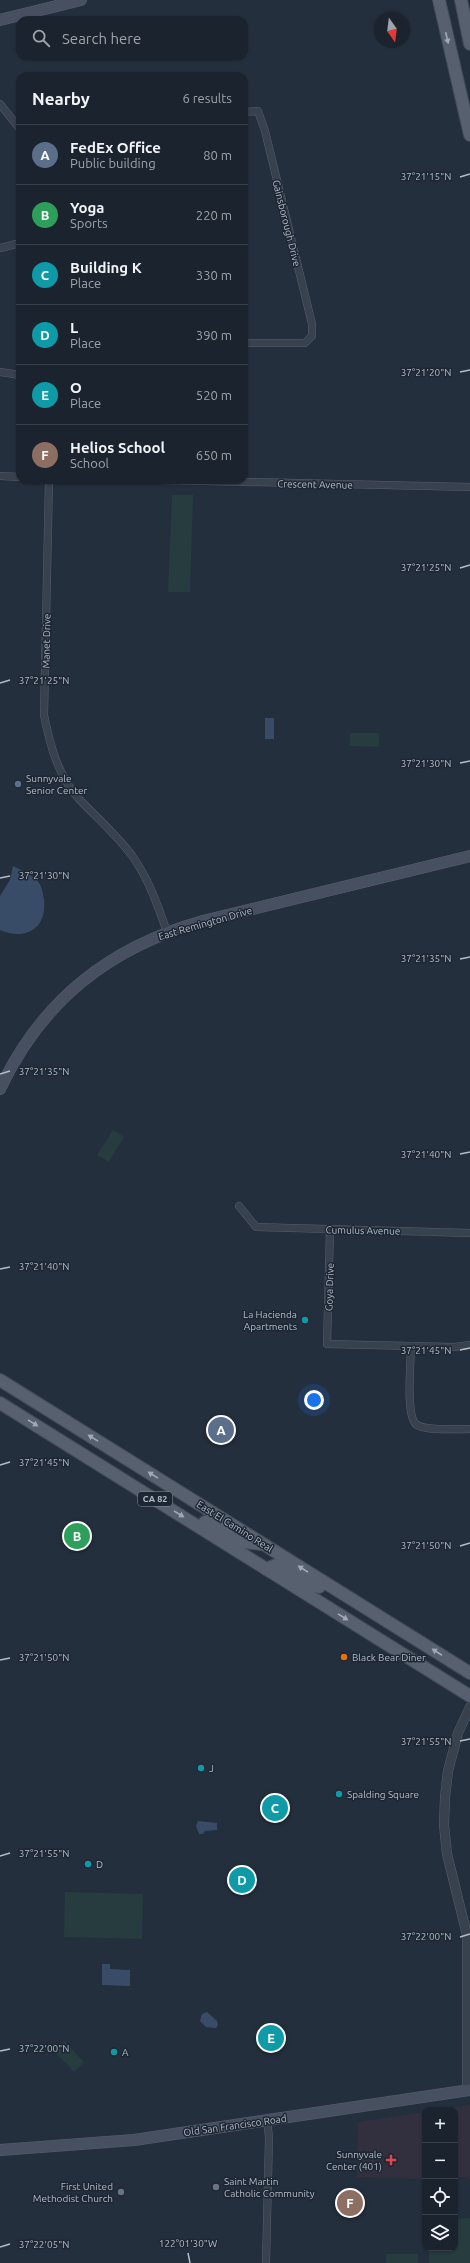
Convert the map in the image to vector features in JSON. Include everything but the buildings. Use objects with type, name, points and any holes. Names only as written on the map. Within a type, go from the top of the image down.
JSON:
[{"type":"main road","points":[[16,16],[81,0]]},
{"type":"main road","points":[[439,0],[467,113],[470,135]]},
{"type":"main road","points":[[461,0],[470,44]]},
{"type":"main road","points":[[0,20],[16,16]]},
{"type":"main road","name":"East Remington Drive","points":[[0,1088],[30,1036],[68,993],[112,959],[141,943],[167,932],[230,914],[470,856]]},
{"type":"main road","name":"East El Camino Real","points":[[0,1380],[470,1674]]},
{"type":"main road","name":"East El Camino Real","points":[[0,1403],[470,1696]]},
{"type":"main road","points":[[201,1528],[205,1522],[211,1522],[244,1542],[264,1544]]},
{"type":"main road","points":[[266,1569],[276,1565],[310,1586],[318,1586],[324,1582]]},
{"type":"main road","name":"Old San Francisco Road","points":[[0,2150],[94,2144],[468,2091]]},
{"type":"street","points":[[0,104],[16,124]]},
{"type":"street","name":"Gainsborough Drive","points":[[248,112],[258,111],[265,131],[312,324],[312,336],[306,343],[292,344],[248,342]]},
{"type":"street","points":[[0,248],[16,244]]},
{"type":"street","points":[[0,372],[16,374]]},
{"type":"street","points":[[0,476],[16,477]]},
{"type":"street","name":"Crescent Avenue","points":[[248,482],[470,487]]},
{"type":"street","name":"Manet Drive","points":[[49,484],[44,715],[49,745],[66,781],[78,798],[113,834],[141,868],[167,932]]},
{"type":"street","name":"Cumulus Avenue","points":[[239,1206],[256,1227],[470,1233]]},
{"type":"street","name":"Goya Drive","points":[[330,1230],[327,1344],[411,1346]]},
{"type":"street","points":[[470,1345],[454,1347],[411,1346],[410,1406],[413,1420],[416,1425],[424,1428],[470,1429]]},
{"type":"street","points":[[468,2091],[468,1935],[447,1854],[444,1804],[448,1772],[454,1747],[461,1726],[470,1707]]},
{"type":"street","points":[[266,2263],[269,2137],[267,2120]]},
{"type":"shaded area","points":[[470,2105],[470,2179],[468,2179],[468,2177],[458,2177],[458,2107],[454,2107]]},
{"type":"shaded area","name":"Sunnyvale Center (401)","points":[[422,2112],[422,2179],[357,2177],[358,2122]]},
{"type":"green space","points":[[172,495],[193,495],[190,592],[168,592]]},
{"type":"green space","points":[[350,733],[379,733],[379,747],[350,746]]},
{"type":"green space","points":[[113,1130],[124,1137],[109,1162],[97,1155]]},
{"type":"green space","points":[[65,1892],[143,1894],[142,1939],[64,1937]]},
{"type":"green space","points":[[64,2041],[84,2062],[74,2072],[54,2051]]},
{"type":"green space","points":[[470,2218],[470,2263],[429,2263],[429,2251],[458,2251],[458,2219]]},
{"type":"green space","points":[[386,2254],[418,2254],[418,2263],[386,2263]]},
{"type":"water","points":[[265,718],[274,718],[274,739],[265,739]]},
{"type":"water","points":[[13,866],[37,880],[43,892],[44,910],[42,918],[38,925],[26,933],[9,933],[0,930],[0,896],[10,880]]},
{"type":"water","points":[[198,1821],[217,1823],[217,1830],[205,1831],[203,1834],[199,1834],[196,1826]]},
{"type":"water","points":[[102,1964],[110,1964],[110,1969],[130,1970],[130,1986],[102,1985]]},
{"type":"water","points":[[207,2012],[217,2021],[218,2025],[216,2028],[206,2027],[200,2021],[202,2014]]},
{"type":"place","name":"Sunnyvale Senior Center","points":[[18,784]]},
{"type":"place","name":"La Hacienda Apartments","points":[[305,1320]]},
{"type":"place","name":"FedEx Office","points":[[221,1430]]},
{"type":"place","name":"Yoga","points":[[77,1536]]},
{"type":"place","name":"Black Bear Diner","points":[[344,1657]]},
{"type":"place","name":"J","points":[[201,1768]]},
{"type":"place","name":"Spalding Square","points":[[339,1794]]},
{"type":"place","name":"Building K","points":[[275,1808]]},
{"type":"place","name":"D","points":[[88,1864]]},
{"type":"place","name":"L","points":[[242,1880]]},
{"type":"place","name":"O","points":[[271,2038]]},
{"type":"place","name":"A","points":[[114,2052]]},
{"type":"place","name":"Sunnyvale Center (401)","points":[[391,2160]]},
{"type":"place","name":"Saint Martin Catholic Community","points":[[216,2187]]},
{"type":"place","name":"First United Methodist Church","points":[[121,2192]]},
{"type":"place","name":"Helios School","points":[[350,2203]]}]
